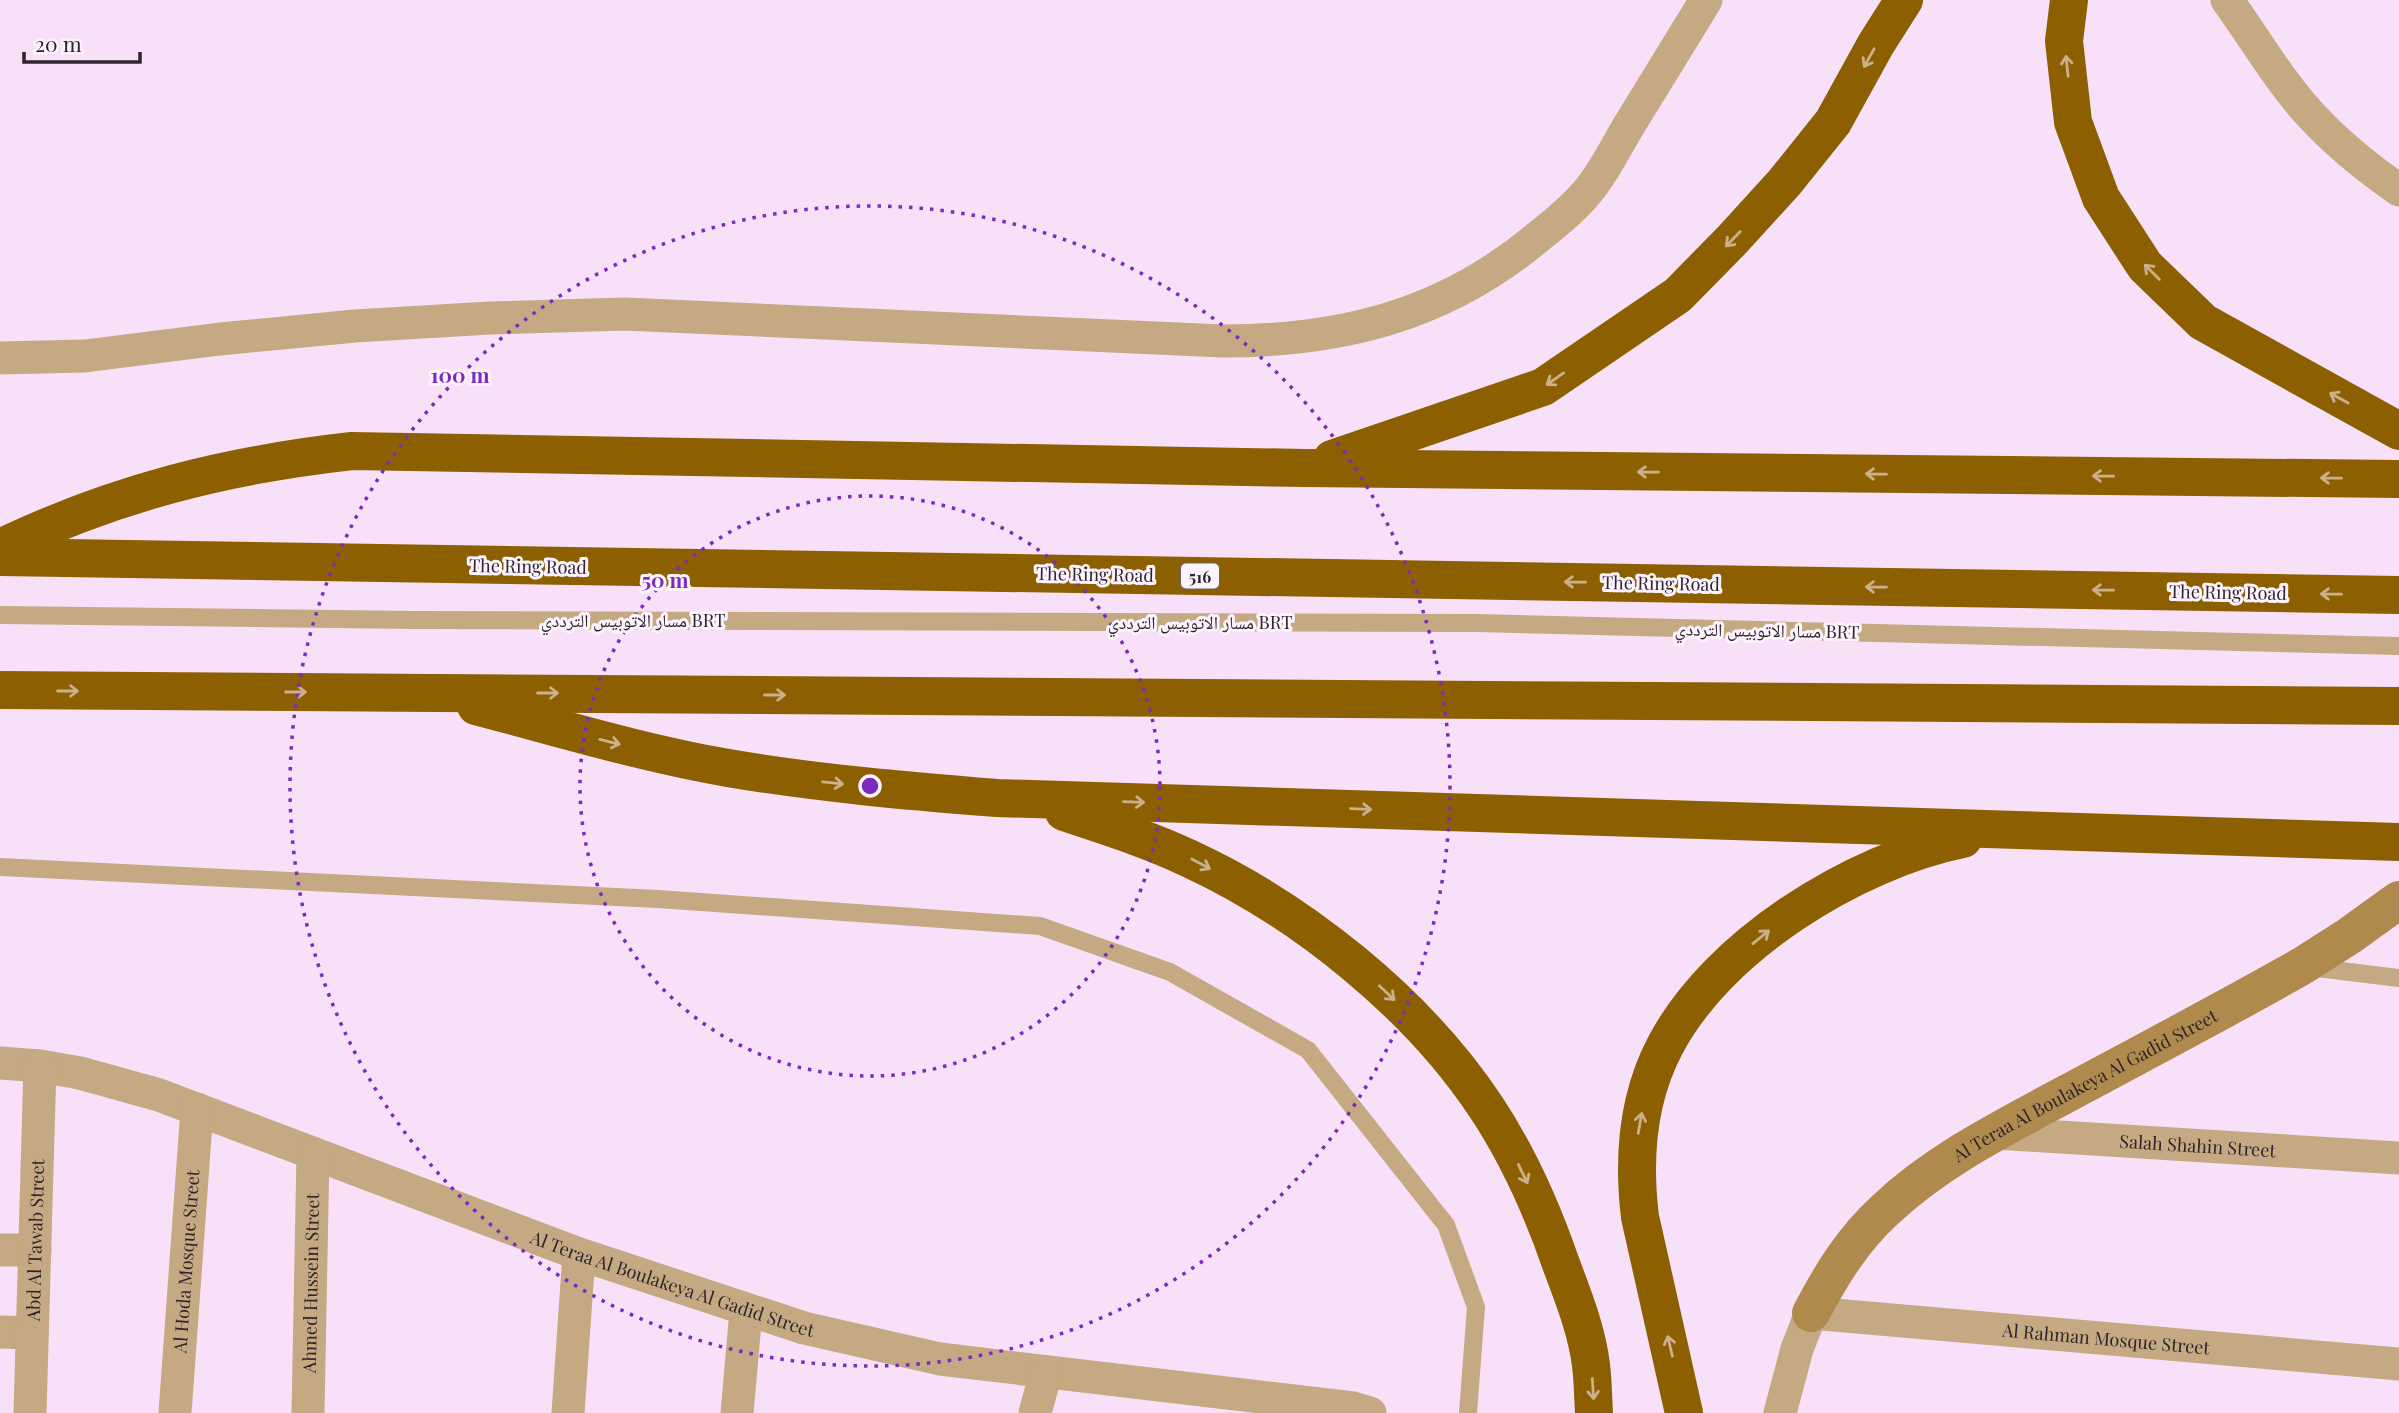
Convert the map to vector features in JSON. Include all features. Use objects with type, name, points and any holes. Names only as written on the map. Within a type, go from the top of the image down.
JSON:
[{"type":"highway","points":[[1305,468],[1543,387],[1678,295],[1784,183],[1833,122],[1905,0]]},
{"type":"highway","points":[[2069,0],[2064,41],[2073,122],[2101,198],[2145,266],[2203,322],[2399,431]]},
{"type":"highway","points":[[0,548],[102,505],[165,485],[229,469],[352,451],[1305,468],[2399,478]]},
{"type":"highway","name":"The Ring Road","points":[[0,557],[2399,595]]},
{"type":"highway","points":[[0,690],[2399,706]]},
{"type":"highway","points":[[426,692],[578,734],[726,767],[893,790],[997,798],[2399,842]]},
{"type":"highway","points":[[997,798],[1062,812],[1126,832],[1188,858],[1248,889],[1304,925],[1357,965],[1406,1011],[1451,1061],[1485,1106],[1520,1167],[1550,1230],[1573,1296],[1591,1363],[1594,1413]]},
{"type":"highway","points":[[1685,1413],[1642,1227],[1636,1185],[1640,1124],[1649,1085],[1664,1048],[1683,1014],[1720,972],[1761,936],[1805,904],[1853,877],[1903,856],[1956,840],[2010,829]]},
{"type":"street","points":[[0,358],[85,356],[220,338],[355,326],[625,314],[1223,341],[1306,338],[1347,331],[1434,303],[1519,254],[1557,222],[1591,187],[1706,0]]},
{"type":"street","points":[[2227,0],[2307,111],[2337,142],[2399,190]]},
{"type":"street","name":"Al Teraa Al Boulakeya Al Gadid Street","points":[[1811,1313],[1831,1276],[1855,1242],[1909,1189],[1996,1133],[2302,966],[2399,900]]},
{"type":"street","name":"Al Teraa Al Boulakeya Al Gadid Street","points":[[0,1063],[40,1066],[120,1083],[197,1109],[579,1254],[746,1311],[879,1347],[940,1359],[1358,1411]]},
{"type":"street","name":"Abd Al Tawab Street","points":[[30,1413],[16,1332],[35,1250],[40,1066]]},
{"type":"street","name":"Al Hoda Mosque Street","points":[[175,1413],[197,1109]]},
{"type":"street","name":"Salah Shahin Street","points":[[1996,1133],[2399,1158]]},
{"type":"street","name":"Ahmed Hussein Street","points":[[308,1413],[313,1153]]},
{"type":"street","points":[[0,1250],[35,1250]]},
{"type":"street","points":[[568,1413],[579,1254]]},
{"type":"street","points":[[737,1413],[746,1311]]},
{"type":"street","points":[[1780,1413],[1797,1349],[1811,1313]]},
{"type":"street","name":"Al Rahman Mosque Street","points":[[1811,1313],[2399,1364]]},
{"type":"street","points":[[1035,1413],[1046,1373]]},
{"type":"lane","name":"مسار الاتوبيس الترددي BRT","points":[[0,615],[443,620],[1478,623],[2399,646]]},
{"type":"lane","points":[[0,867],[658,899],[1040,926],[1170,972],[1308,1050],[1446,1225],[1476,1307],[1468,1413]]},
{"type":"lane","points":[[2302,966],[2399,978]]}]
